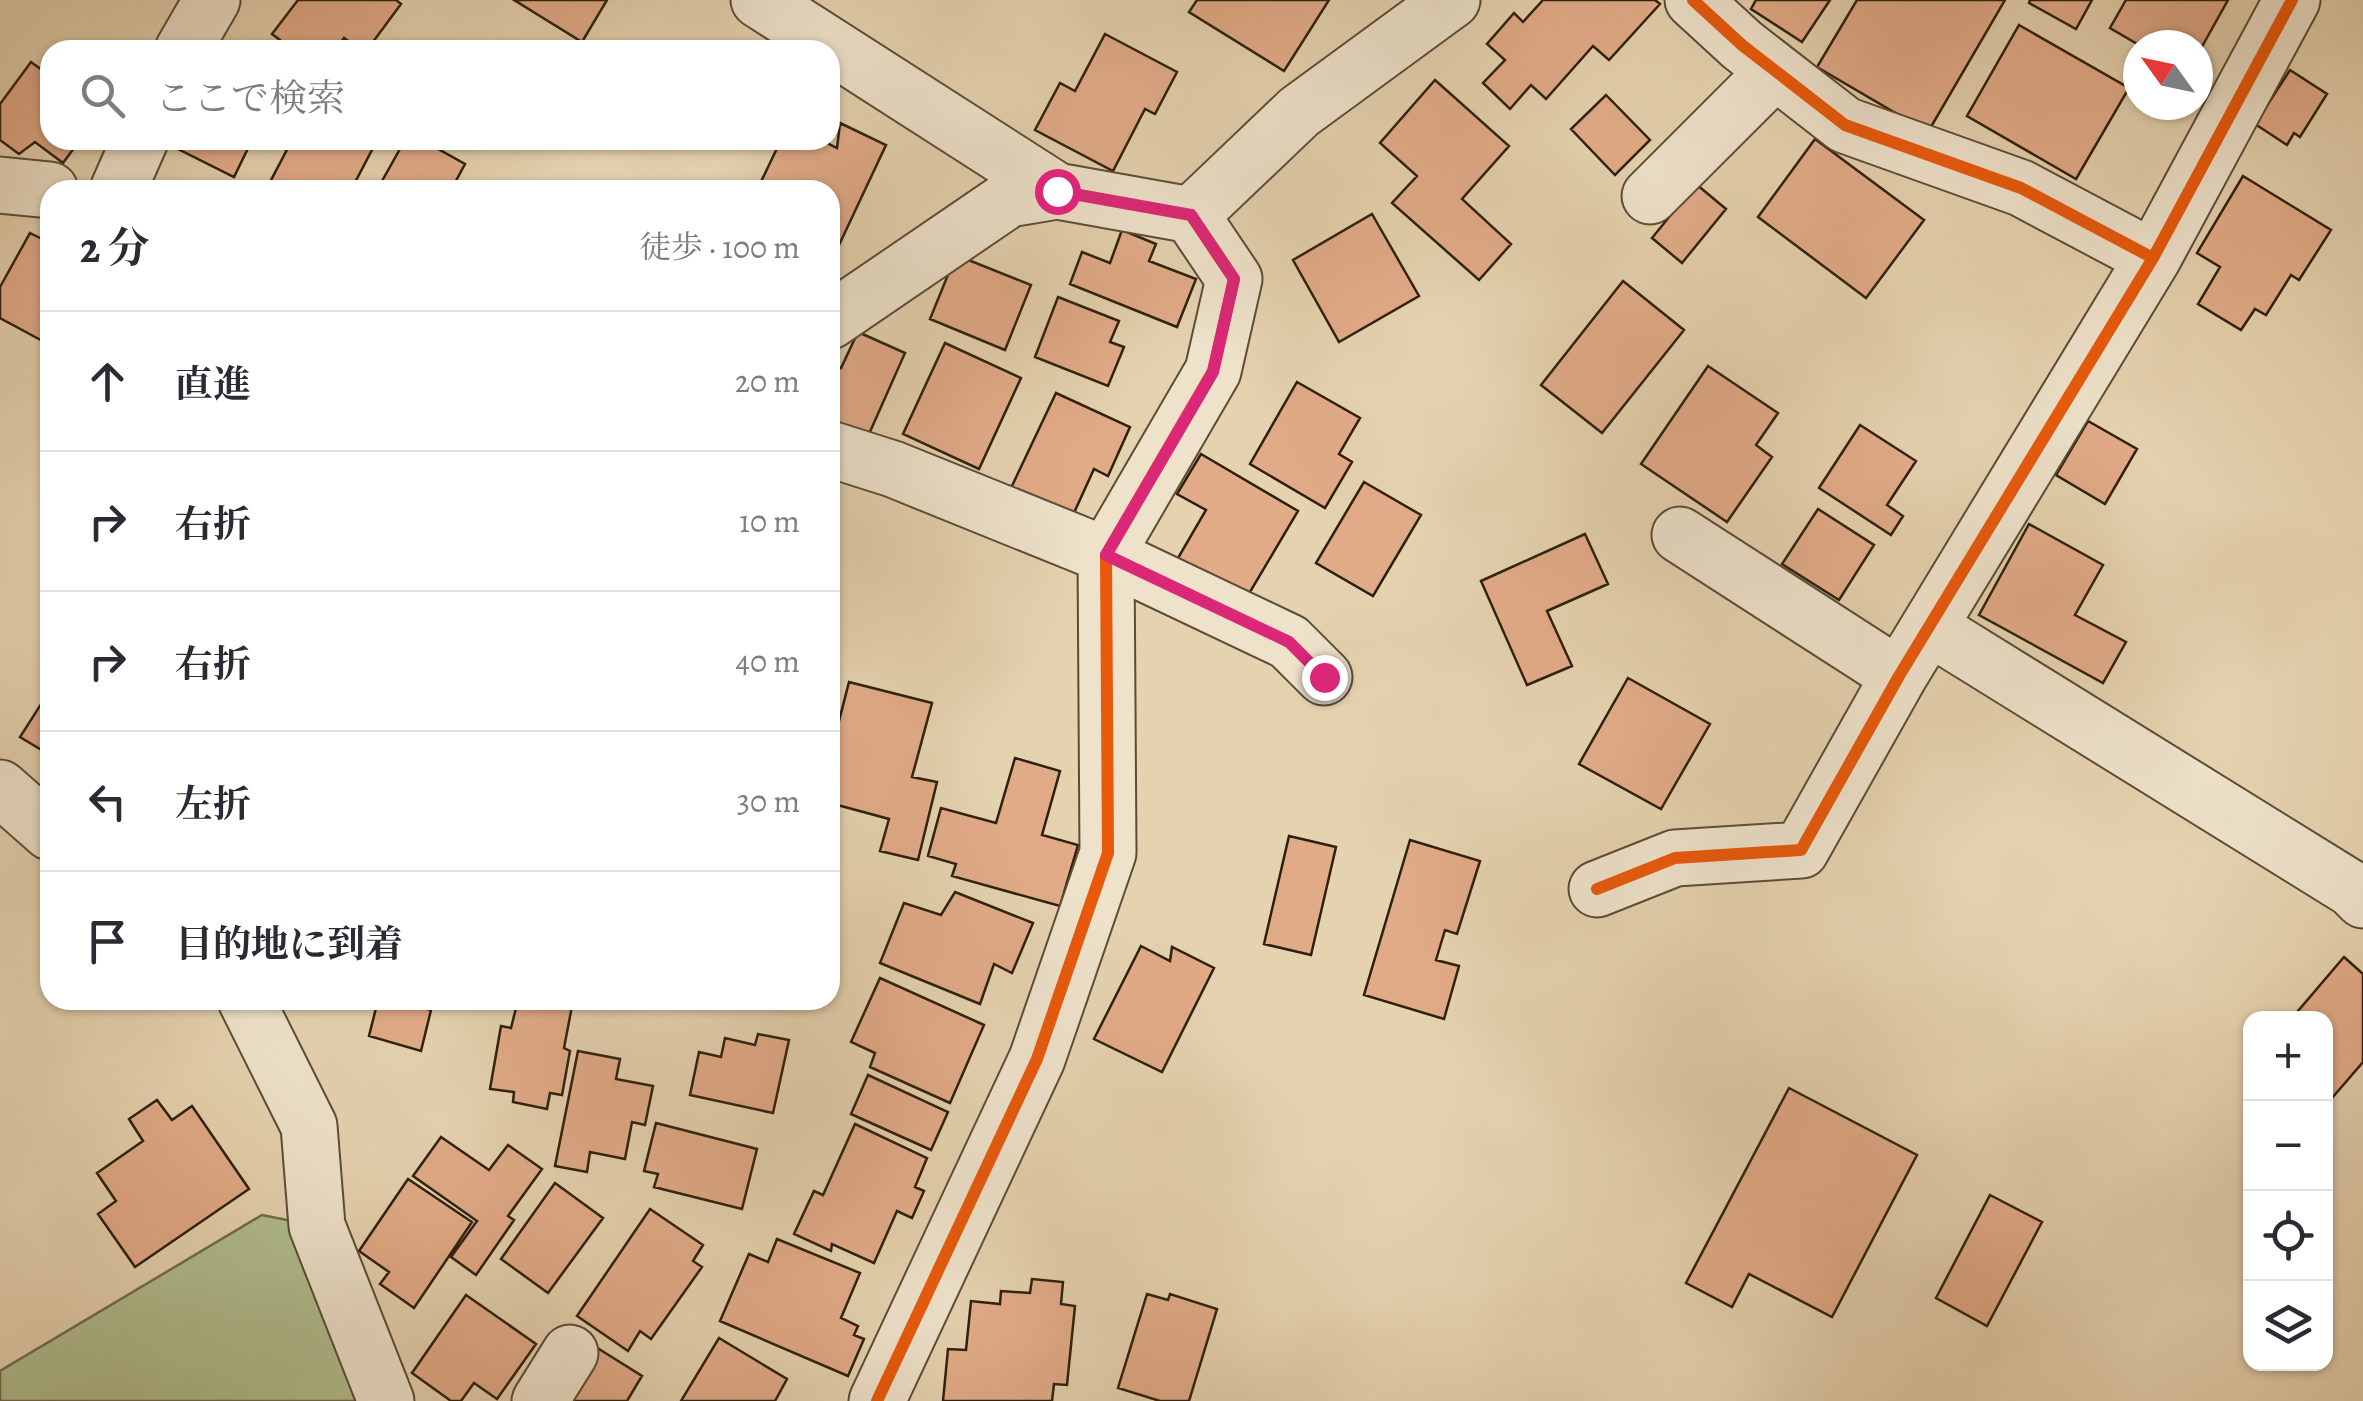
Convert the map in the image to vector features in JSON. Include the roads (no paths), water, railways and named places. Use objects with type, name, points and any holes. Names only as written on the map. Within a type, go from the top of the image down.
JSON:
[{"type":"street","points":[[190,40],[212,0]]},
{"type":"street","points":[[759,0],[821,40]]},
{"type":"street","points":[[1191,215],[1299,112],[1452,0]]},
{"type":"street","points":[[1692,0],[1845,125],[2021,188],[2153,258]]},
{"type":"street","points":[[1597,889],[1676,858],[1801,850],[1899,676],[2153,258],[2292,0]]},
{"type":"street","points":[[840,52],[1057,191]]},
{"type":"street","points":[[1650,196],[1775,70]]},
{"type":"street","points":[[122,180],[136,150]]},
{"type":"street","points":[[0,186],[40,189]]},
{"type":"street","points":[[840,314],[1009,199],[1057,191],[1191,215],[1234,279],[1213,372],[1106,555],[1108,853],[1038,1059],[877,1401]]},
{"type":"street","points":[[840,453],[893,468],[1106,555],[1289,642],[1324,677]]},
{"type":"street","points":[[1680,535],[1899,676]]},
{"type":"street","points":[[1929,627],[2352,889],[2363,900]]},
{"type":"street","points":[[0,788],[40,823]]},
{"type":"street","points":[[251,1010],[309,1126],[318,1226],[386,1401]]},
{"type":"street","points":[[540,1401],[570,1353]]}]
